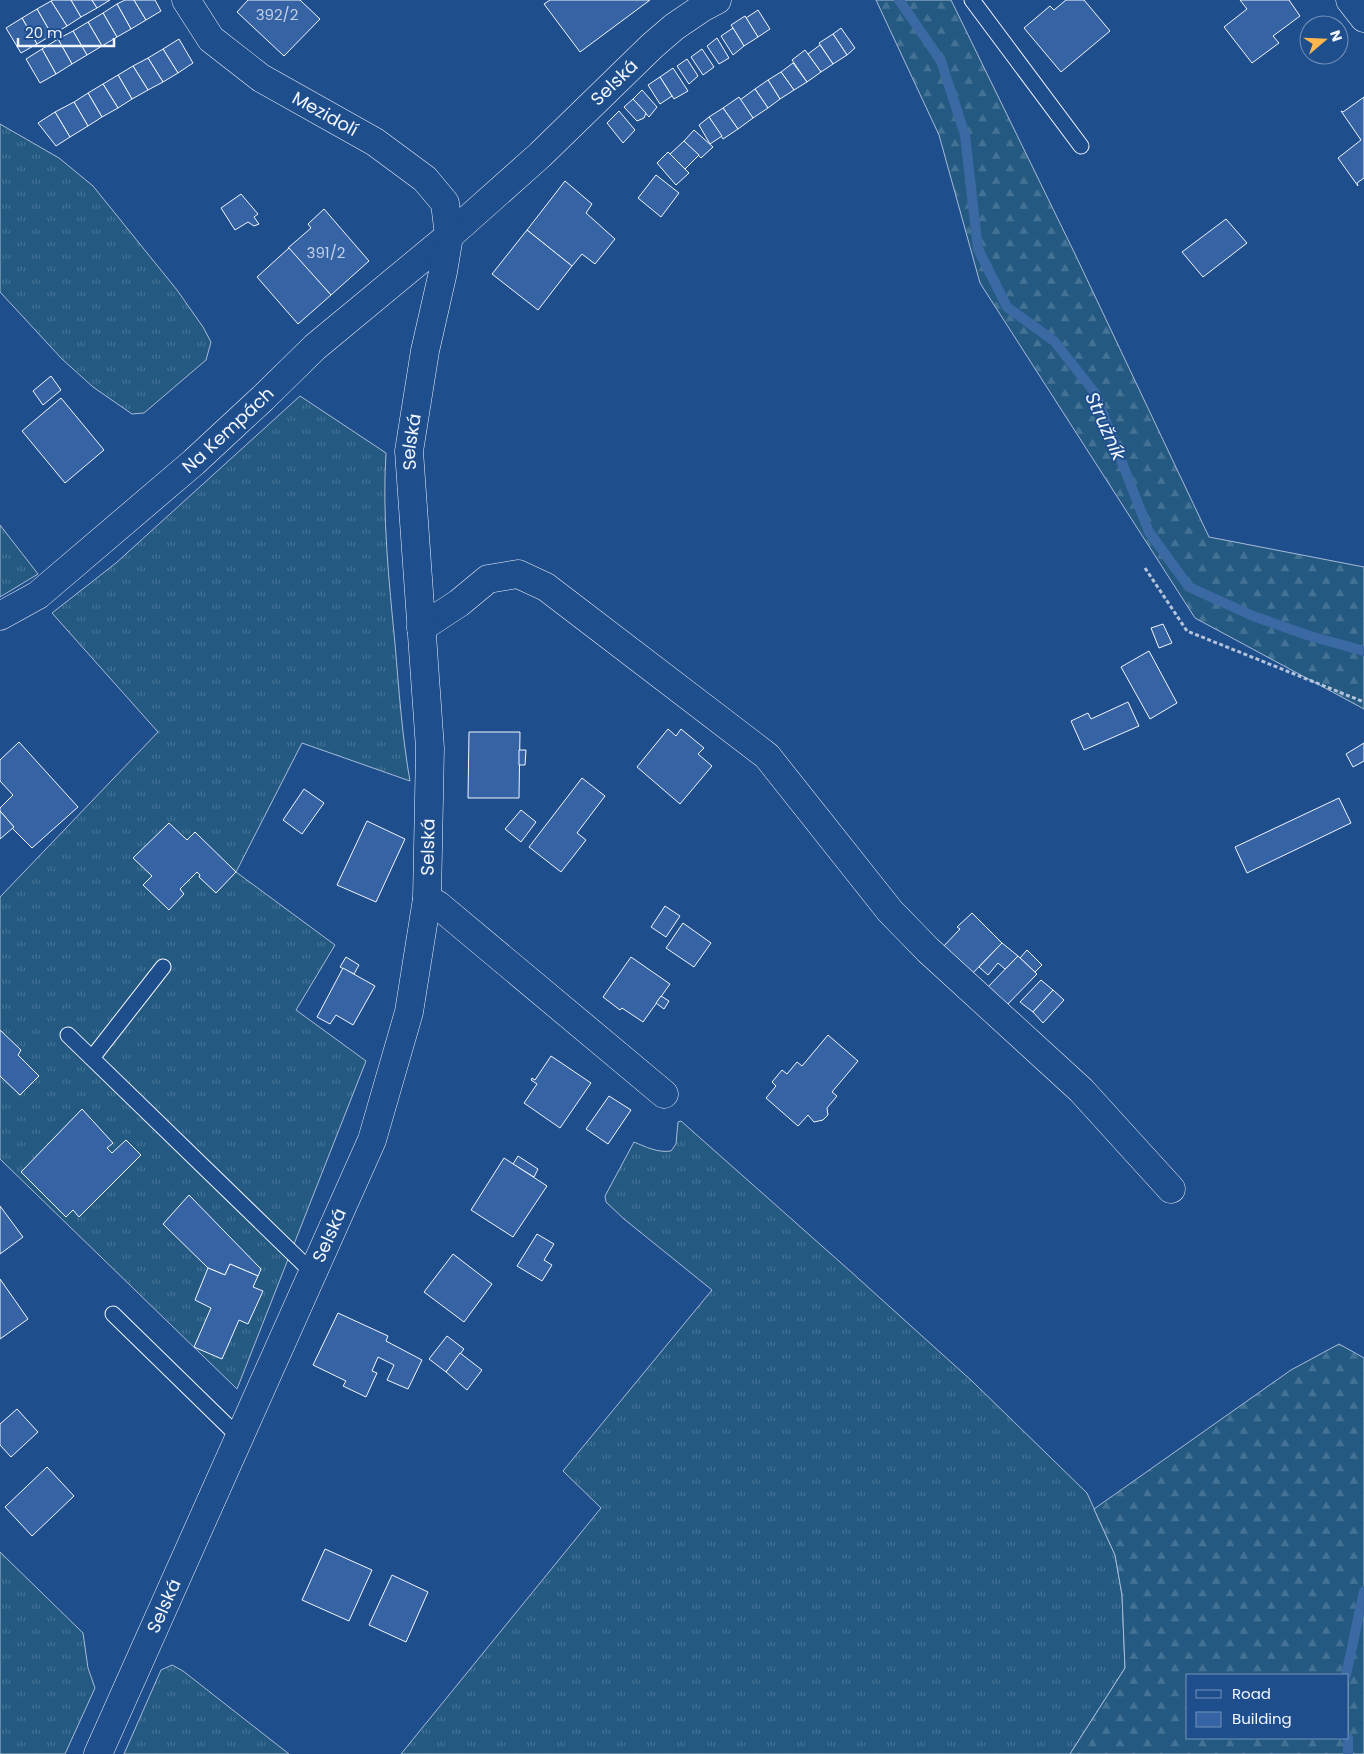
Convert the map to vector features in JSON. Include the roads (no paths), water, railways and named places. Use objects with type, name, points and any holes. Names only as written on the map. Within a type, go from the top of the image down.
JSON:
[{"type":"street","name":"Mezidolí","points":[[186,0],[211,39],[261,78],[375,142],[424,179],[445,202],[449,236]]},
{"type":"street","name":"Selská","points":[[98,1754],[372,1140],[409,1012],[427,899],[430,748],[409,451],[424,351],[443,272],[449,236],[540,155],[652,46],[702,8],[717,0]]},
{"type":"street","points":[[1350,0],[1364,18]]},
{"type":"street","name":"Na Kempách","points":[[0,616],[38,595],[194,462],[315,347],[449,236]]},
{"type":"street","points":[[421,628],[459,603],[488,579],[518,574],[546,587],[767,756],[890,911],[928,950],[1081,1090],[1171,1188]]},
{"type":"street","points":[[427,899],[664,1094]]},
{"type":"lane","points":[[972,0],[1081,146]]},
{"type":"lane","points":[[92,1058],[163,967]]},
{"type":"lane","points":[[68,1035],[313,1273]]},
{"type":"lane","points":[[113,1314],[239,1437]]},
{"type":"waterway","name":"Stružník","points":[[899,0],[941,61],[965,135],[978,249],[1007,307],[1054,341],[1095,393],[1149,532],[1189,587],[1253,616],[1310,636],[1364,651]]},
{"type":"waterway","points":[[1346,1674],[1364,1591]]},
{"type":"waterway","points":[[1348,1739],[1348,1754]]}]
